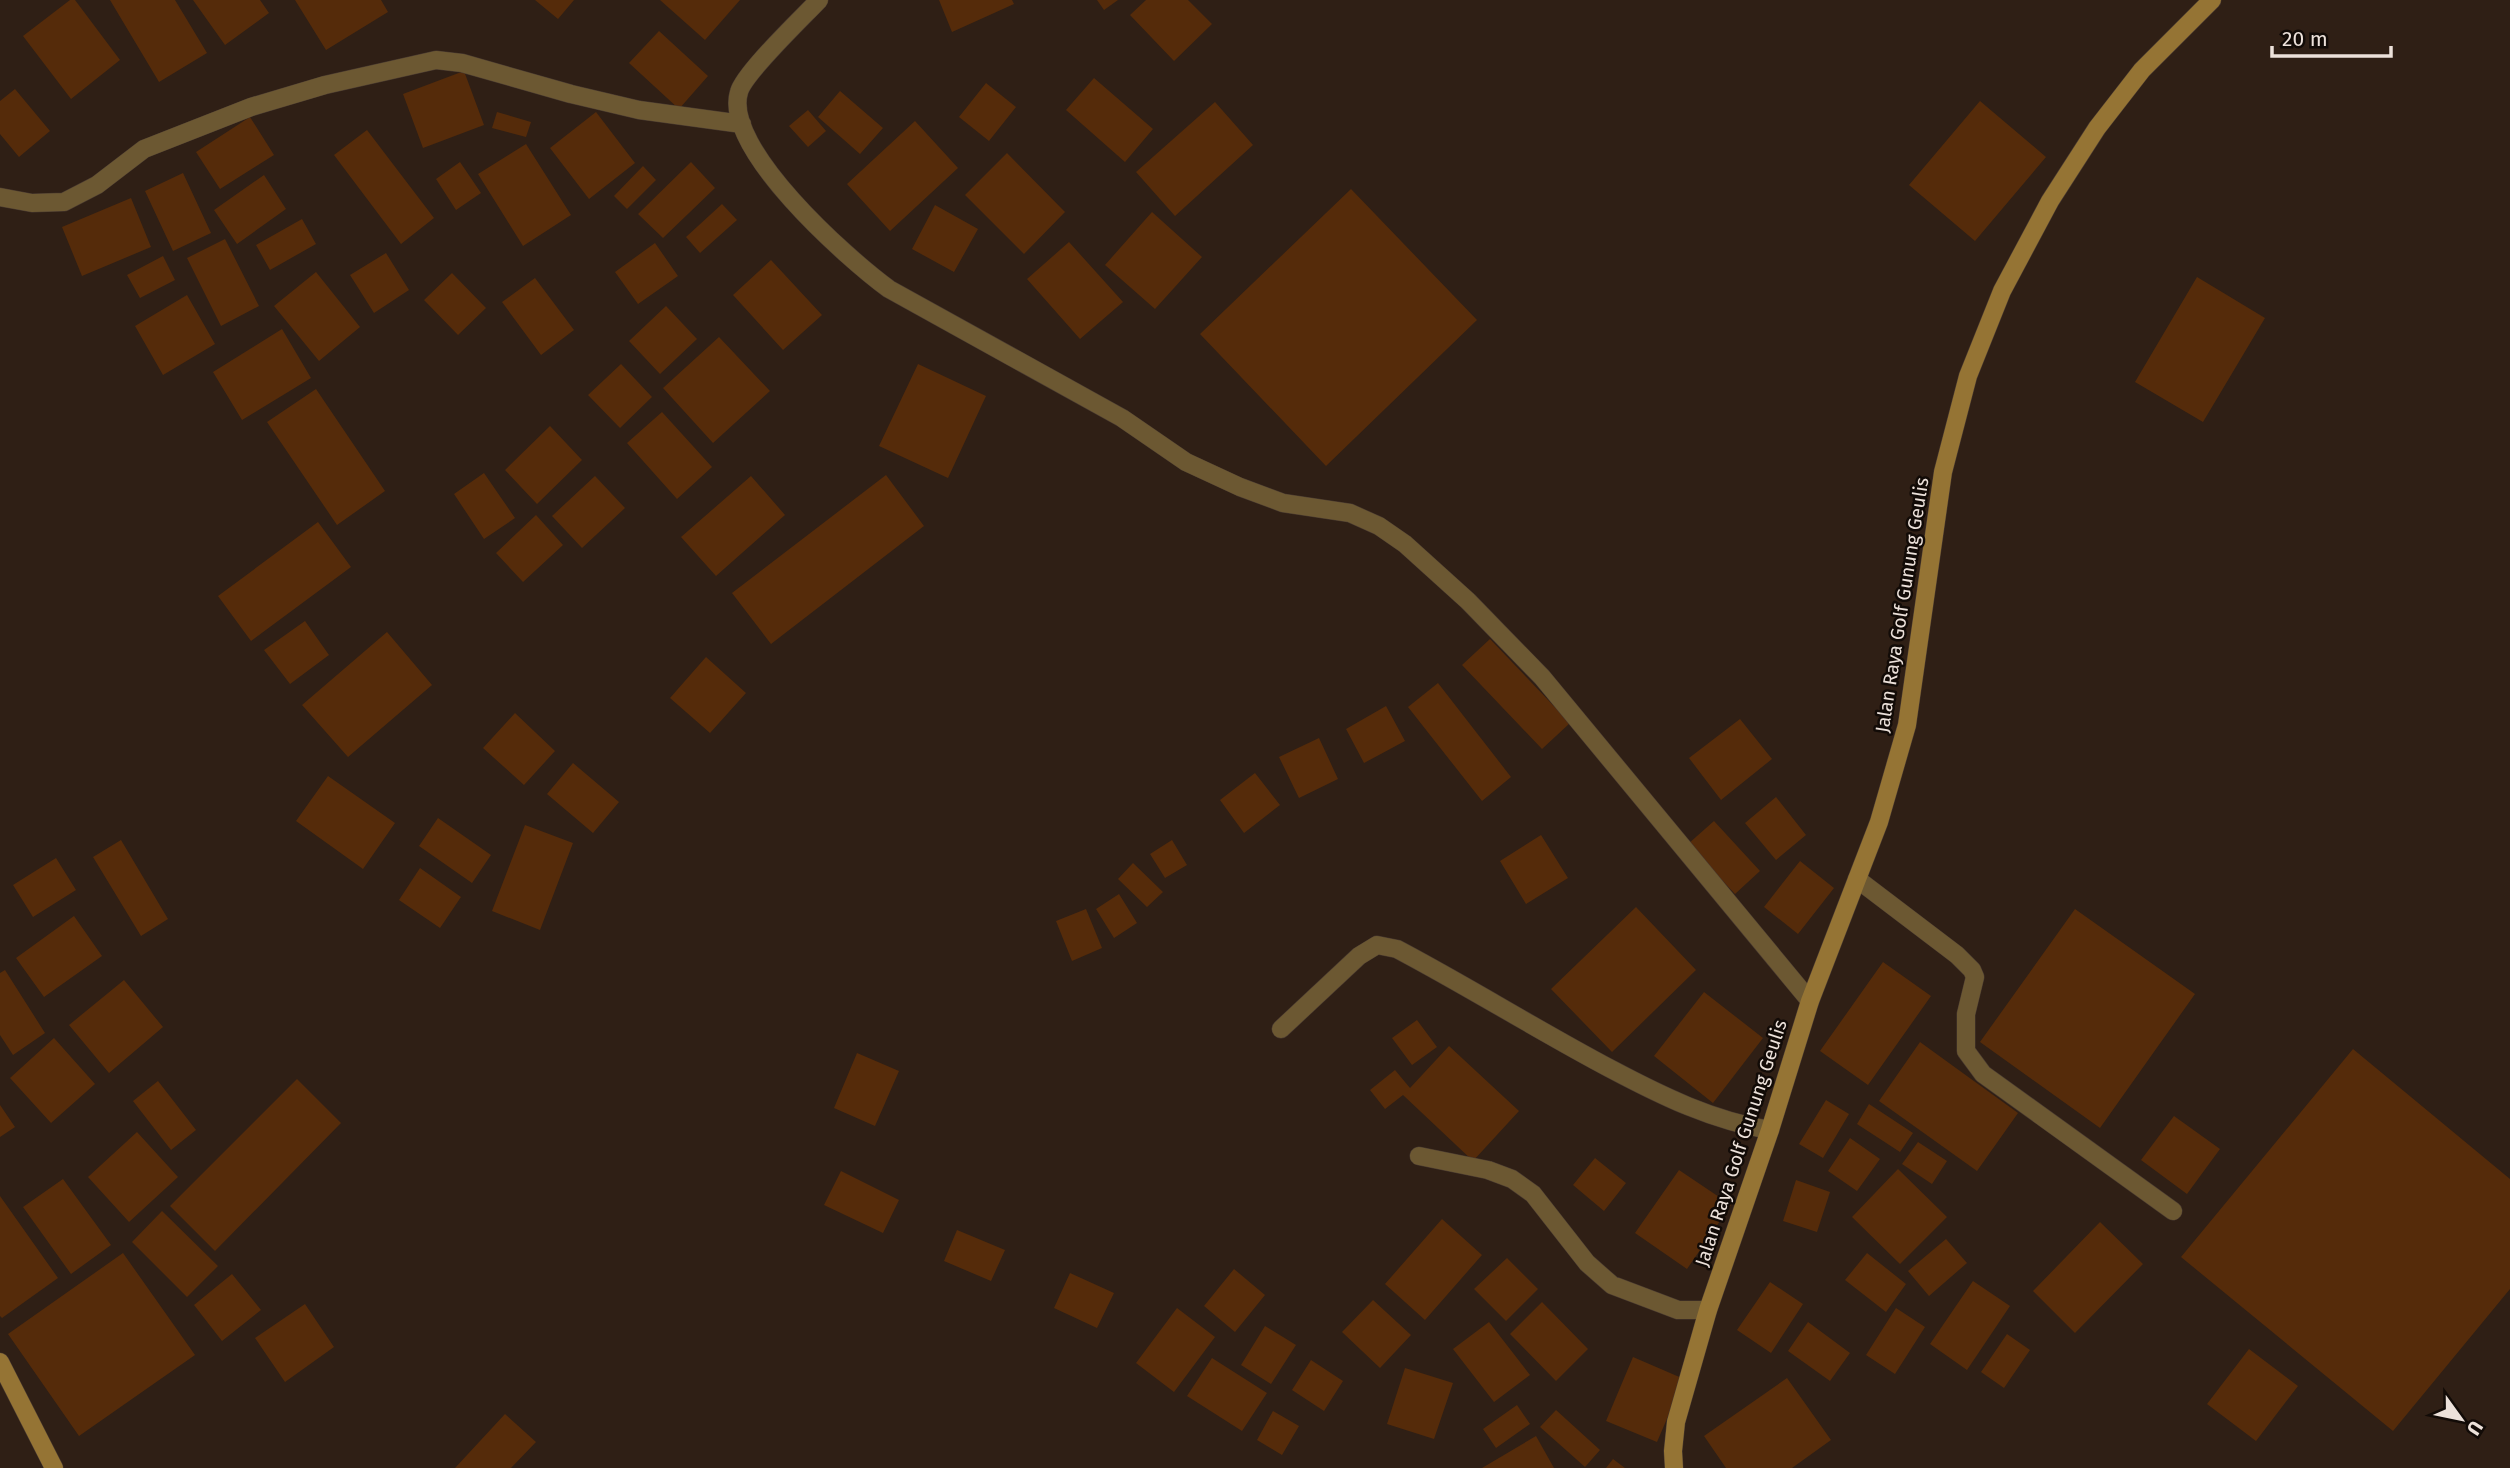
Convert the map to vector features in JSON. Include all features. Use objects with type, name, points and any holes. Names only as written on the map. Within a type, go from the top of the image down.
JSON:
[{"type":"main road","name":"Jalan Raya Golf Gunung Geulis","points":[[1674,1468],[1676,1422],[1708,1310],[1770,1130],[1810,1001],[1879,822],[1908,725],[1943,472],[1968,376],[2002,291],[2049,201],[2097,128],[2142,70],[2212,0]]},
{"type":"main road","points":[[0,1362],[54,1468]]},
{"type":"street","points":[[819,0],[739,90],[737,105],[751,146],[784,192],[857,266],[889,289],[1122,418],[1186,462],[1283,503],[1350,513],[1379,526],[1405,544],[1468,601],[1542,677],[1810,1001]]},
{"type":"street","points":[[0,197],[32,203],[64,202],[97,185],[144,149],[250,107],[324,85],[436,60],[462,63],[639,110],[742,124]]},
{"type":"street","points":[[1857,879],[1957,955],[1972,970],[1975,977],[1966,1014],[1966,1051],[1983,1074],[2174,1211]]},
{"type":"street","points":[[1281,1029],[1359,956],[1377,945],[1397,949],[1561,1043],[1670,1100],[1740,1125],[1770,1130]]},
{"type":"street","points":[[1419,1156],[1488,1170],[1513,1179],[1533,1194],[1587,1263],[1612,1285],[1678,1310],[1708,1310]]},
{"type":"building","points":[[70,0],[75,0],[120,60],[71,99],[23,36]]},
{"type":"building","points":[[110,0],[175,0],[207,53],[159,82]]},
{"type":"building","points":[[193,0],[260,0],[269,13],[225,45]]},
{"type":"building","points":[[295,0],[381,0],[388,12],[326,50]]},
{"type":"building","points":[[535,0],[574,0],[558,19]]},
{"type":"building","points":[[660,0],[740,0],[705,40]]},
{"type":"building","points":[[939,0],[1012,0],[1014,4],[952,32]]},
{"type":"building","points":[[1097,0],[1118,0],[1104,10]]},
{"type":"building","points":[[1146,0],[1188,0],[1212,24],[1174,61],[1130,15]]},
{"type":"building","points":[[659,31],[708,76],[679,109],[629,63]]},
{"type":"building","points":[[464,71],[484,125],[423,148],[403,94]]},
{"type":"building","points":[[1094,78],[1153,129],[1125,162],[1066,110]]},
{"type":"building","points":[[986,83],[1016,107],[989,141],[959,117]]},
{"type":"building","points":[[15,89],[50,131],[19,157],[0,134],[0,101]]},
{"type":"building","points":[[840,91],[883,128],[860,154],[818,117]]},
{"type":"building","points":[[1980,101],[2046,157],[1975,241],[1909,185]]},
{"type":"building","points":[[1215,102],[1253,145],[1175,216],[1136,172]]},
{"type":"building","points":[[808,110],[826,131],[808,147],[789,126]]},
{"type":"building","points":[[497,112],[531,122],[526,137],[492,128]]},
{"type":"building","points":[[596,112],[635,163],[589,199],[550,148]]},
{"type":"building","points":[[250,117],[274,155],[220,189],[196,152]]},
{"type":"building","points":[[915,121],[958,168],[890,231],[847,184]]},
{"type":"building","points":[[367,130],[434,218],[401,244],[334,155]]},
{"type":"building","points":[[526,144],[571,215],[523,246],[478,174]]},
{"type":"building","points":[[1007,153],[1065,212],[1024,254],[965,195]]},
{"type":"building","points":[[460,162],[481,193],[456,210],[436,179]]},
{"type":"building","points":[[691,162],[715,188],[663,238],[638,214]]},
{"type":"building","points":[[643,166],[656,180],[627,209],[614,196]]},
{"type":"building","points":[[183,173],[211,233],[173,251],[145,191]]},
{"type":"building","points":[[264,175],[286,209],[237,244],[214,210]]},
{"type":"building","points":[[1351,189],[1477,320],[1326,466],[1200,334]]},
{"type":"building","points":[[131,198],[151,247],[82,276],[62,227]]},
{"type":"building","points":[[722,204],[737,220],[700,253],[686,237]]},
{"type":"building","points":[[935,205],[978,229],[954,272],[912,249]]},
{"type":"building","points":[[1152,212],[1202,257],[1155,309],[1105,265]]},
{"type":"building","points":[[302,219],[316,244],[270,270],[256,245]]},
{"type":"building","points":[[225,239],[259,306],[221,326],[187,258]]},
{"type":"building","points":[[1069,242],[1123,302],[1080,339],[1027,279]]},
{"type":"building","points":[[655,243],[678,276],[638,304],[615,272]]},
{"type":"building","points":[[386,253],[409,290],[374,313],[350,275]]},
{"type":"building","points":[[163,256],[175,280],[140,298],[127,275]]},
{"type":"building","points":[[771,260],[822,315],[783,350],[733,295]]},
{"type":"building","points":[[316,272],[360,327],[319,361],[274,306]]},
{"type":"building","points":[[452,273],[486,308],[458,335],[424,300]]},
{"type":"building","points":[[2197,277],[2265,318],[2203,422],[2135,382]]},
{"type":"building","points":[[535,278],[574,330],[541,355],[502,302]]},
{"type":"building","points":[[187,295],[215,344],[163,375],[135,326]]},
{"type":"building","points":[[666,306],[697,339],[660,374],[629,341]]},
{"type":"building","points":[[282,329],[311,378],[242,420],[213,372]]},
{"type":"building","points":[[719,337],[770,391],[713,443],[663,388]]},
{"type":"building","points":[[621,364],[652,397],[620,428],[588,395]]},
{"type":"building","points":[[918,364],[986,396],[948,478],[879,446]]},
{"type":"building","points":[[316,389],[385,491],[337,525],[267,422]]},
{"type":"building","points":[[662,412],[712,467],[677,499],[627,443]]},
{"type":"building","points":[[550,426],[582,460],[537,504],[505,470]]},
{"type":"building","points":[[484,473],[515,518],[484,539],[454,494]]},
{"type":"building","points":[[886,475],[924,526],[771,644],[732,593]]},
{"type":"building","points":[[595,476],[625,508],[582,548],[552,516]]},
{"type":"building","points":[[751,476],[785,515],[716,576],[681,537]]},
{"type":"building","points":[[536,515],[563,545],[523,582],[496,553]]},
{"type":"building","points":[[318,522],[351,567],[251,641],[218,596]]},
{"type":"building","points":[[305,621],[329,655],[290,684],[264,650]]},
{"type":"building","points":[[387,632],[432,685],[348,757],[302,705]]},
{"type":"building","points":[[1490,639],[1570,723],[1542,749],[1462,665]]},
{"type":"building","points":[[706,657],[746,693],[710,733],[670,698]]},
{"type":"building","points":[[1438,683],[1511,777],[1482,801],[1408,707]]},
{"type":"building","points":[[1386,706],[1405,741],[1364,763],[1346,729]]},
{"type":"building","points":[[515,713],[555,751],[524,785],[483,748]]},
{"type":"building","points":[[1740,719],[1772,759],[1721,800],[1689,758]]},
{"type":"building","points":[[1319,738],[1338,779],[1299,798],[1279,757]]},
{"type":"building","points":[[573,763],[619,802],[593,833],[547,794]]},
{"type":"building","points":[[1255,773],[1280,805],[1244,833],[1220,800]]},
{"type":"building","points":[[328,776],[395,823],[363,869],[296,821]]},
{"type":"building","points":[[1776,797],[1806,835],[1776,860],[1745,823]]},
{"type":"building","points":[[438,818],[491,855],[472,883],[419,846]]},
{"type":"building","points":[[1714,821],[1760,871],[1735,894],[1688,844]]},
{"type":"building","points":[[525,825],[573,843],[540,930],[492,911]]},
{"type":"building","points":[[1541,835],[1568,878],[1526,904],[1500,861]]},
{"type":"building","points":[[121,840],[168,919],[141,936],[93,857]]},
{"type":"building","points":[[1172,840],[1187,865],[1165,878],[1150,854]]},
{"type":"building","points":[[56,858],[76,890],[33,917],[13,885]]},
{"type":"building","points":[[1800,861],[1834,888],[1798,934],[1764,907]]},
{"type":"building","points":[[1133,863],[1163,892],[1147,907],[1118,879]]},
{"type":"building","points":[[420,868],[461,897],[440,928],[399,900]]},
{"type":"building","points":[[1119,894],[1137,923],[1114,938],[1096,909]]},
{"type":"building","points":[[1636,907],[1696,970],[1612,1052],[1551,989]]},
{"type":"building","points":[[1086,909],[1102,948],[1072,961],[1056,921]]},
{"type":"building","points":[[2075,909],[2195,994],[2100,1128],[1980,1042]]},
{"type":"building","points":[[74,916],[102,956],[44,997],[16,958]]},
{"type":"building","points":[[1883,962],[1931,996],[1868,1085],[1820,1051]]},
{"type":"building","points":[[5,970],[45,1033],[13,1055],[0,1035],[0,973]]},
{"type":"building","points":[[124,980],[163,1027],[109,1073],[69,1025]]},
{"type":"building","points":[[1704,992],[1763,1038],[1713,1103],[1654,1056]]},
{"type":"building","points":[[1417,1020],[1437,1047],[1412,1065],[1392,1038]]},
{"type":"building","points":[[54,1038],[95,1084],[51,1123],[10,1078]]},
{"type":"building","points":[[1920,1042],[2018,1113],[1977,1171],[1879,1101]]},
{"type":"building","points":[[1449,1046],[1519,1111],[1473,1161],[1403,1095],[1385,1109],[1370,1090],[1395,1070],[1410,1088]]},
{"type":"building","points":[[2353,1049],[2510,1179],[2510,1289],[2393,1431],[2181,1257]]},
{"type":"building","points":[[857,1053],[899,1071],[875,1126],[834,1108]]},
{"type":"building","points":[[297,1079],[341,1123],[215,1251],[170,1206]]},
{"type":"building","points":[[158,1081],[196,1130],[171,1150],[133,1101]]},
{"type":"building","points":[[1826,1100],[1849,1114],[1823,1158],[1799,1144]]},
{"type":"building","points":[[1869,1104],[1913,1133],[1900,1152],[1857,1124]]},
{"type":"building","points":[[0,1105],[15,1127],[0,1137]]},
{"type":"building","points":[[2174,1116],[2220,1149],[2187,1194],[2141,1160]]},
{"type":"building","points":[[137,1132],[178,1177],[129,1222],[88,1177]]},
{"type":"building","points":[[1850,1138],[1880,1159],[1857,1191],[1828,1171]]},
{"type":"building","points":[[1918,1142],[1947,1161],[1932,1184],[1902,1164]]},
{"type":"building","points":[[1595,1158],[1626,1183],[1604,1211],[1573,1185]]},
{"type":"building","points":[[1898,1169],[1947,1217],[1900,1264],[1852,1217]]},
{"type":"building","points":[[1679,1170],[1731,1205],[1687,1269],[1635,1233]]},
{"type":"building","points":[[841,1171],[899,1200],[883,1233],[824,1205]]},
{"type":"building","points":[[63,1179],[111,1245],[71,1274],[23,1207]]},
{"type":"building","points":[[1796,1180],[1830,1192],[1817,1232],[1783,1221]]},
{"type":"building","points":[[0,1196],[58,1278],[2,1318],[0,1316]]},
{"type":"building","points":[[162,1211],[218,1266],[187,1297],[132,1242]]},
{"type":"building","points":[[1442,1219],[1482,1255],[1425,1320],[1385,1284]]},
{"type":"building","points":[[2100,1222],[2143,1264],[2075,1333],[2033,1291]]},
{"type":"building","points":[[957,1230],[1005,1250],[991,1281],[944,1261]]},
{"type":"building","points":[[1946,1239],[1967,1263],[1929,1296],[1908,1271]]},
{"type":"building","points":[[123,1253],[195,1355],[79,1436],[8,1334]]},
{"type":"building","points":[[1867,1253],[1906,1284],[1886,1312],[1845,1280]]},
{"type":"building","points":[[1507,1258],[1538,1289],[1506,1321],[1474,1289]]},
{"type":"building","points":[[1234,1269],[1265,1295],[1235,1332],[1204,1306]]},
{"type":"building","points":[[1070,1273],[1114,1293],[1097,1328],[1054,1308]]},
{"type":"building","points":[[232,1274],[261,1310],[222,1341],[194,1305]]},
{"type":"building","points":[[1973,1281],[2010,1306],[1967,1370],[1930,1344]]},
{"type":"building","points":[[1770,1282],[1803,1304],[1771,1353],[1737,1330]]},
{"type":"building","points":[[1373,1300],[1411,1335],[1380,1368],[1342,1332]]},
{"type":"building","points":[[1542,1302],[1588,1349],[1556,1381],[1510,1334]]},
{"type":"building","points":[[305,1304],[334,1347],[285,1382],[255,1338]]},
{"type":"building","points":[[1177,1308],[1215,1337],[1174,1392],[1136,1363]]},
{"type":"building","points":[[1896,1308],[1925,1327],[1895,1374],[1866,1355]]},
{"type":"building","points":[[1489,1322],[1530,1375],[1494,1402],[1453,1349]]},
{"type":"building","points":[[1808,1322],[1850,1353],[1830,1381],[1788,1351]]},
{"type":"building","points":[[1265,1326],[1296,1345],[1271,1384],[1241,1365]]},
{"type":"building","points":[[2007,1334],[2030,1350],[2004,1388],[1981,1372]]},
{"type":"building","points":[[2249,1349],[2298,1386],[2256,1441],[2207,1404]]},
{"type":"building","points":[[1633,1357],[1684,1379],[1657,1442],[1606,1421]]},
{"type":"building","points":[[1212,1358],[1267,1393],[1242,1431],[1187,1396]]},
{"type":"building","points":[[1311,1360],[1343,1381],[1324,1411],[1292,1390]]},
{"type":"building","points":[[1405,1368],[1453,1383],[1434,1439],[1387,1424]]},
{"type":"building","points":[[1787,1378],[1831,1440],[1792,1468],[1726,1468],[1704,1436]]},
{"type":"building","points":[[1517,1405],[1530,1424],[1496,1448],[1483,1429]]},
{"type":"building","points":[[1556,1410],[1600,1450],[1585,1467],[1540,1427]]},
{"type":"building","points":[[1273,1411],[1299,1426],[1282,1455],[1257,1440]]},
{"type":"building","points":[[505,1414],[536,1442],[511,1468],[455,1468]]},
{"type":"building","points":[[1536,1436],[1554,1468],[1482,1468]]},
{"type":"building","points":[[1613,1459],[1625,1468],[1606,1468]]}]
